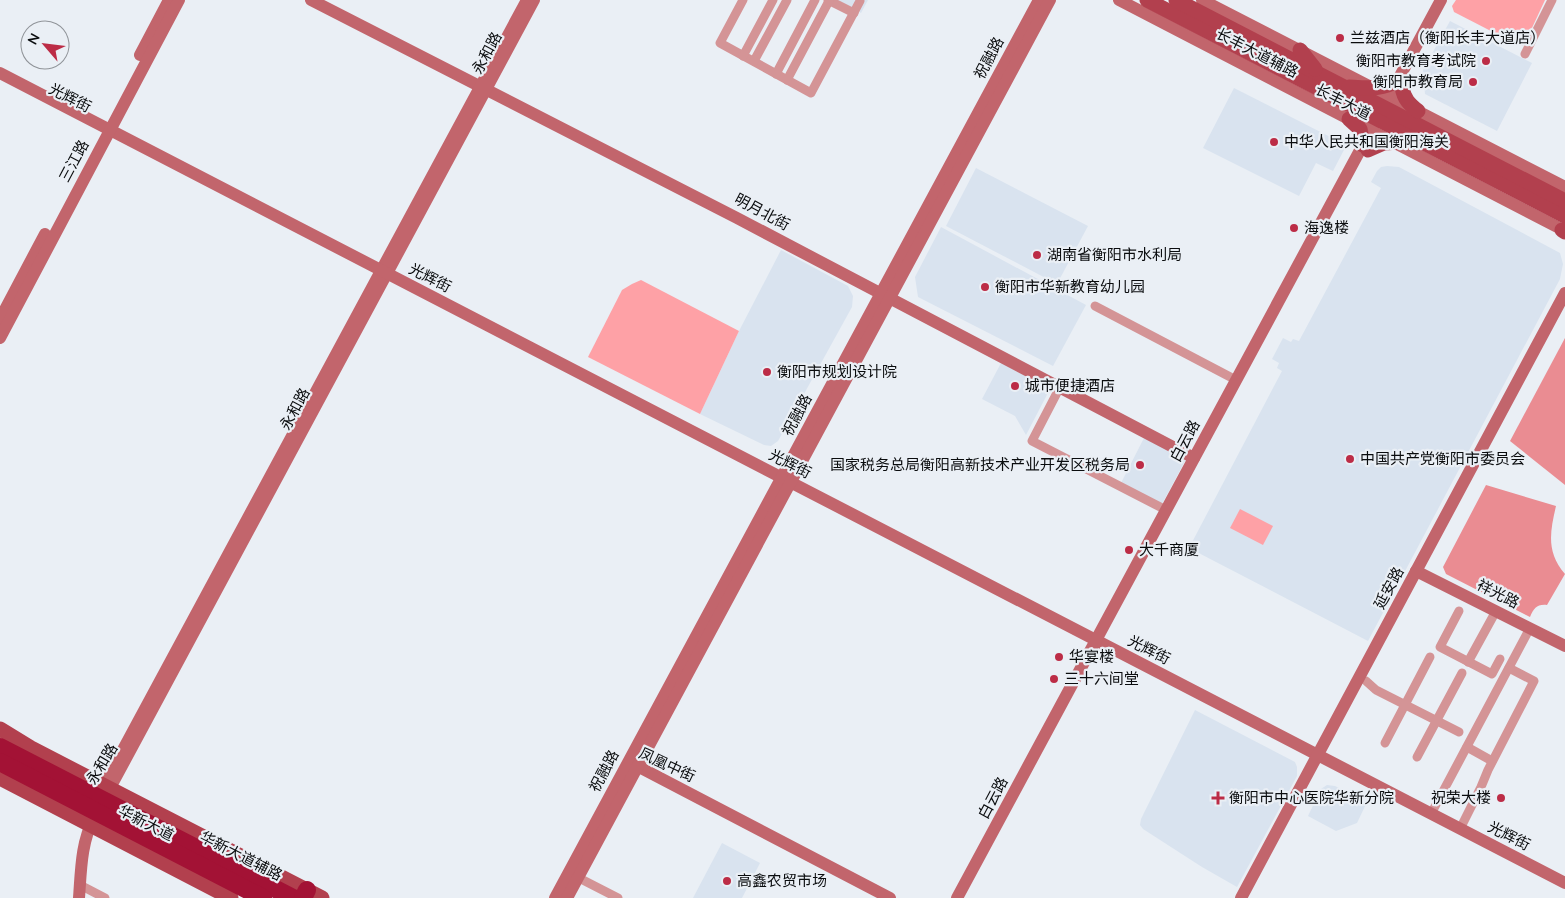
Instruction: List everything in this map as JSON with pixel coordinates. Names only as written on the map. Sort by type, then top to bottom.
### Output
[{"type":"highway","name":"华新大道","points":[[0,747],[100,802],[263,898]]},
{"type":"highway","name":"华新大道","points":[[0,762],[100,802],[306,896]]},
{"type":"main road","name":"三江路","points":[[0,338],[169,0]]},
{"type":"main road","name":"三江路","points":[[0,319],[179,0]]},
{"type":"main road","name":"明月北街","points":[[312,0],[484,85]]},
{"type":"main road","name":"明月北街","points":[[324,0],[484,85],[1196,454]]},
{"type":"main road","name":"永和路","points":[[79,898],[82,855],[100,802],[383,275],[527,0]]},
{"type":"main road","name":"永和路","points":[[484,85],[534,0]]},
{"type":"main road","name":"祝融路","points":[[567,898],[579,878],[634,767],[886,294],[1039,0]]},
{"type":"main road","name":"祝融路","points":[[886,294],[1050,0]]},
{"type":"main road","name":"长丰大道辅路","points":[[1119,0],[1349,119],[1387,109],[1393,142],[1565,212]]},
{"type":"main road","name":"长丰大道","points":[[1147,0],[1387,109],[1420,141],[1565,212]]},
{"type":"main road","name":"长丰大道","points":[[1176,0],[1387,109],[1565,212]]},
{"type":"main road","name":"长丰大道辅路","points":[[1202,0],[1374,88]]},
{"type":"main road","name":"白云路","points":[[1387,109],[1441,0]]},
{"type":"main road","name":"白云路","points":[[966,898],[1098,645],[1387,109],[1449,0]]},
{"type":"main road","points":[[1300,50],[1320,74]]},
{"type":"main road","name":"光辉街","points":[[0,73],[104,131]]},
{"type":"main road","name":"光辉街","points":[[0,80],[104,131],[1320,759],[1565,889]]},
{"type":"main road","points":[[1343,87],[1374,88],[1389,86],[1387,109]]},
{"type":"main road","points":[[1387,109],[1404,97],[1409,105],[1565,212]]},
{"type":"main road","points":[[1349,119],[1360,129],[1366,148],[1384,143],[1420,141]]},
{"type":"main road","name":"白云路","points":[[957,898],[1098,645],[1166,510],[1236,380],[1366,148]]},
{"type":"main road","name":"延安路","points":[[1241,898],[1366,681],[1565,293]]},
{"type":"main road","name":"明月北街","points":[[886,294],[1060,387],[1196,454]]},
{"type":"main road","name":"延安路","points":[[1250,898],[1320,759],[1565,310]]},
{"type":"main road","name":"祥光路","points":[[1420,573],[1565,646]]},
{"type":"main road","points":[[0,729],[31,748],[100,802],[231,898]]},
{"type":"main road","name":"光辉街","points":[[1320,759],[1565,883]]},
{"type":"main road","name":"祝融路","points":[[555,898],[634,767]]},
{"type":"main road","name":"凤凰中街","points":[[634,767],[878,898]]},
{"type":"main road","name":"凤凰中街","points":[[634,767],[890,898]]},
{"type":"main road","points":[[0,778],[100,802]]},
{"type":"street","points":[[743,0],[720,43],[811,93],[860,1]]},
{"type":"street","points":[[743,56],[773,0]]},
{"type":"street","points":[[754,61],[787,0]]},
{"type":"street","points":[[776,74],[815,0]]},
{"type":"street","points":[[787,80],[829,0],[854,13]]},
{"type":"street","points":[[1525,54],[1552,0]]},
{"type":"street","points":[[1095,306],[1236,380]]},
{"type":"street","points":[[1060,387],[1032,441],[1166,510]]},
{"type":"street","points":[[1459,611],[1440,647],[1492,674],[1500,659]]},
{"type":"street","points":[[1468,662],[1496,611]]},
{"type":"street","points":[[1431,814],[1530,628]]},
{"type":"street","points":[[1385,742],[1430,657]]},
{"type":"street","points":[[1460,829],[1492,761],[1534,681],[1509,668]]},
{"type":"street","points":[[1417,757],[1462,673]]},
{"type":"street","points":[[1366,681],[1376,690],[1459,732]]},
{"type":"street","points":[[1467,747],[1492,761]]},
{"type":"street","points":[[579,878],[618,898]]},
{"type":"street","points":[[80,885],[105,898]]},
{"type":"shaded area","points":[[836,0],[868,0],[861,13]]},
{"type":"shaded area","points":[[1456,0],[1545,0],[1524,45],[1520,46],[1454,12],[1452,6]]},
{"type":"shaded area","name":"衡阳市教育局","points":[[1450,21],[1532,63],[1497,131],[1425,94],[1423,70]]},
{"type":"shaded area","name":"中华人民共和国衡阳海关","points":[[1234,88],[1344,144],[1345,148],[1333,171],[1316,163],[1299,196],[1203,148]]},
{"type":"shaded area","name":"中国共产党衡阳市委员会","points":[[1381,167],[1399,167],[1560,253],[1563,264],[1560,279],[1368,641],[1189,548],[1282,371],[1277,368],[1279,363],[1272,359],[1283,338],[1291,342],[1293,339],[1299,341],[1381,188],[1371,182]]},
{"type":"shaded area","name":"湖南省衡阳市水利局","points":[[976,168],[1088,226],[1057,284],[946,226]]},
{"type":"shaded area","name":"衡阳市华新教育幼儿园","points":[[941,227],[1086,305],[1053,366],[918,297],[915,277]]},
{"type":"shaded area","name":"衡阳市规划设计院","points":[[781,250],[848,286],[853,296],[852,307],[778,441],[771,446],[764,445],[700,414],[739,331]]},
{"type":"shaded area","points":[[641,280],[739,331],[700,414],[588,357],[622,290]]},
{"type":"shaded area","points":[[1565,338],[1565,485],[1510,441]]},
{"type":"shaded area","points":[[1001,363],[1050,389],[1026,435],[1015,416],[982,399]]},
{"type":"shaded area","points":[[1144,438],[1182,457],[1185,461],[1162,504],[1121,483]]},
{"type":"shaded area","points":[[1486,485],[1556,506],[1551,533],[1552,550],[1565,574],[1547,605],[1536,607],[1530,617],[1446,574],[1443,567]]},
{"type":"shaded area","points":[[1240,509],[1273,526],[1263,545],[1230,528]]},
{"type":"shaded area","name":"衡阳市中心医院华新分院","points":[[1195,710],[1295,762],[1297,767],[1297,776],[1237,887],[1202,867],[1143,829],[1140,825],[1141,819]]},
{"type":"shaded area","points":[[1327,785],[1335,786],[1367,802],[1357,823],[1336,831],[1308,816],[1321,789]]},
{"type":"shaded area","name":"高鑫农贸市场","points":[[722,843],[760,863],[742,898],[693,898]]},
{"type":"place","name":"兰兹酒店（衡阳长丰大道店）","points":[[1340,38]]},
{"type":"place","name":"衡阳市教育考试院","points":[[1486,61]]},
{"type":"place","name":"衡阳市教育局","points":[[1473,82]]},
{"type":"place","name":"中华人民共和国衡阳海关","points":[[1274,142]]},
{"type":"place","name":"海逸楼","points":[[1294,228]]},
{"type":"place","name":"湖南省衡阳市水利局","points":[[1037,255]]},
{"type":"place","name":"衡阳市华新教育幼儿园","points":[[985,287]]},
{"type":"place","name":"衡阳市规划设计院","points":[[767,372]]},
{"type":"place","name":"城市便捷酒店","points":[[1015,386]]},
{"type":"place","name":"中国共产党衡阳市委员会","points":[[1350,459]]},
{"type":"place","name":"国家税务总局衡阳高新技术产业开发区税务局","points":[[1140,465]]},
{"type":"place","name":"大千商厦","points":[[1129,550]]},
{"type":"place","name":"华宴楼","points":[[1059,657]]},
{"type":"place","name":"三十六间堂","points":[[1054,679]]},
{"type":"place","name":"衡阳市中心医院华新分院","points":[[1218,798]]},
{"type":"place","name":"祝荣大楼","points":[[1501,798]]},
{"type":"place","name":"高鑫农贸市场","points":[[727,881]]}]
